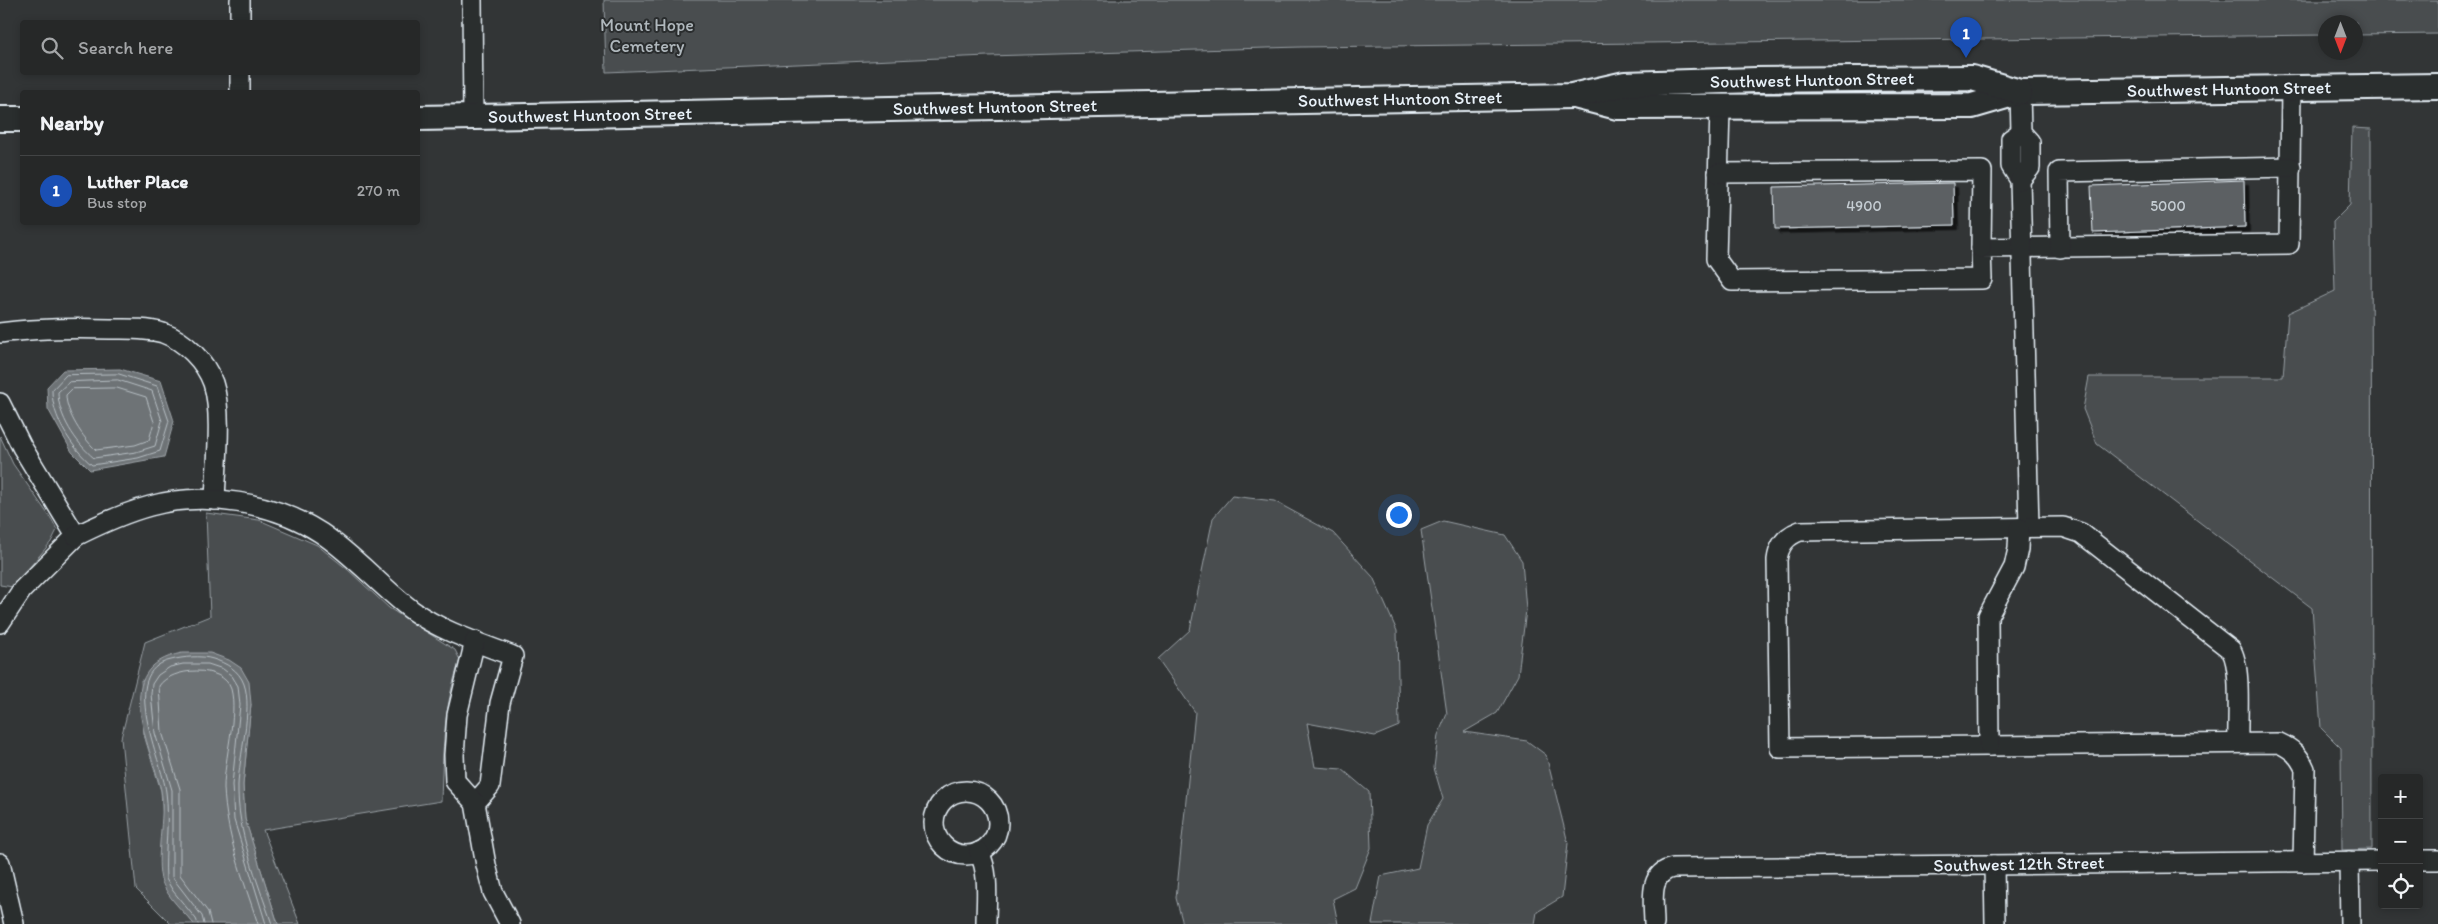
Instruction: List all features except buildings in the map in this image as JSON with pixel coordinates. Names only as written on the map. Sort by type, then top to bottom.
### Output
[{"type":"main road","name":"Southwest Huntoon Street","points":[[420,118],[1572,96],[1624,84],[1756,80],[1972,78],[2020,92]]},
{"type":"main road","name":"Southwest Huntoon Street","points":[[1572,96],[1617,107],[1972,106],[2020,92],[2438,86]]},
{"type":"main road","points":[[0,119],[20,120]]},
{"type":"street","points":[[240,0],[240,20]]},
{"type":"street","points":[[472,0],[473,117]]},
{"type":"street","points":[[240,75],[240,90]]},
{"type":"street","points":[[1981,248],[2290,244],[2291,88]]},
{"type":"street","points":[[1989,746],[1988,616],[2014,567],[2024,527],[2020,180],[2011,166],[2011,139],[2021,132],[2020,92]]},
{"type":"street","points":[[1718,173],[1982,171],[1982,278],[1732,282],[1716,259],[1718,173],[1720,108]]},
{"type":"street","points":[[2060,248],[2059,172],[2291,167]]},
{"type":"street","points":[[0,333],[49,328],[140,330],[163,334],[193,353],[205,366],[217,400],[215,500]]},
{"type":"street","points":[[0,403],[22,447],[76,536]]},
{"type":"street","points":[[0,623],[22,590],[76,536],[116,517],[151,505],[186,500],[215,500],[250,505],[303,523],[321,533],[413,610],[441,628],[513,656],[500,703],[490,786],[474,803]]},
{"type":"street","points":[[2238,743],[2237,670],[2235,657],[2231,650],[2081,533],[2063,527],[1800,531],[1790,535],[1783,541],[1778,554],[1780,748],[2279,743],[2292,749],[2301,760],[2305,769],[2303,862]]},
{"type":"street","points":[[475,641],[457,715],[454,755],[455,781],[474,803],[491,883],[510,924]]},
{"type":"street","points":[[979,852],[984,861],[987,885],[986,924]]},
{"type":"street","points":[[2423,860],[2438,860]]},
{"type":"street","points":[[2349,861],[2350,924]]},
{"type":"street","name":"Southwest 12th Street","points":[[1654,924],[1654,885],[1662,871],[1673,868],[2378,861]]},
{"type":"street","points":[[0,863],[14,924]]},
{"type":"street","points":[[1994,865],[1995,924]]},
{"type":"green space","name":"Mount Hope Cemetery","points":[[604,0],[2438,0],[2438,34],[2363,35],[2363,15],[2318,15],[2318,35],[1301,47],[988,56],[606,72]]},
{"type":"green space","points":[[2352,128],[2371,129],[2372,849],[2342,850],[2341,748],[2321,728],[2312,608],[2097,444],[2083,409],[2089,377],[2283,377],[2288,313],[2335,291],[2333,222],[2350,205]]},
{"type":"green space","points":[[0,436],[13,464],[57,530],[51,542],[13,587],[0,585]]},
{"type":"green space","points":[[1232,496],[1274,501],[1333,533],[1373,577],[1397,631],[1399,726],[1375,736],[1307,723],[1315,767],[1342,769],[1369,792],[1371,848],[1355,888],[1333,899],[1338,924],[1183,924],[1176,898],[1195,712],[1158,659],[1190,630],[1213,518]]},
{"type":"green space","points":[[206,513],[259,520],[317,545],[347,569],[389,608],[455,650],[460,660],[447,712],[443,746],[441,801],[263,830],[300,924],[278,924],[245,819],[243,785],[251,704],[141,680],[144,735],[161,791],[168,893],[194,924],[171,924],[136,889],[121,738],[145,642],[210,616]]},
{"type":"green space","points":[[1443,521],[1505,535],[1522,561],[1526,610],[1518,675],[1497,713],[1464,732],[1527,741],[1546,755],[1568,843],[1562,897],[1537,912],[1535,924],[1372,924],[1381,876],[1418,868],[1427,825],[1443,799],[1434,768],[1438,735],[1447,714],[1421,530]]},
{"type":"water","points":[[120,369],[161,381],[174,421],[164,457],[90,470],[72,452],[48,409],[47,387],[63,370]]},
{"type":"water","points":[[182,653],[210,653],[229,660],[241,668],[249,682],[251,704],[243,785],[245,819],[278,924],[194,924],[172,899],[162,882],[159,862],[162,812],[161,790],[144,730],[140,709],[140,690],[146,674],[160,661]]},
{"type":"place","name":"Luther Place","points":[[1966,58]]}]
